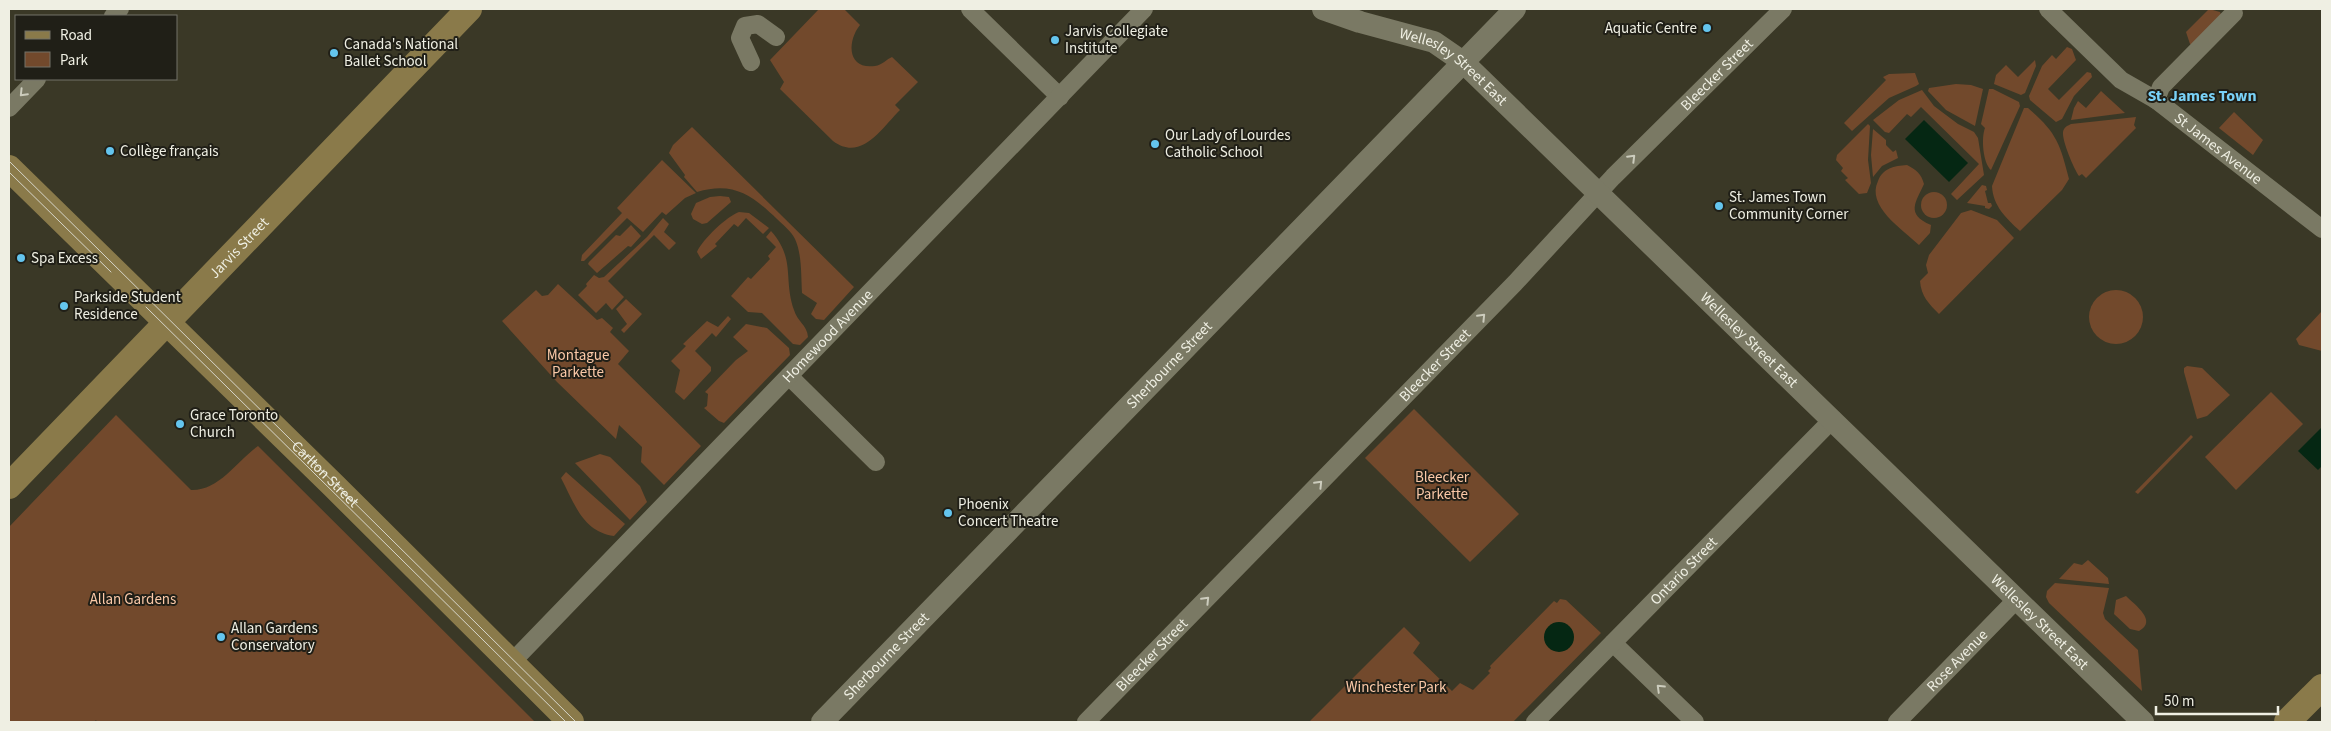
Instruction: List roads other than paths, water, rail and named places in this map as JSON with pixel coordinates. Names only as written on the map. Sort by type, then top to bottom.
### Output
[{"type":"main road","name":"Jarvis Street","points":[[9,486],[469,9]]},
{"type":"main road","name":"Carlton Street","points":[[9,168],[571,722]]},
{"type":"main road","points":[[2287,722],[2322,687]]},
{"type":"street","points":[[970,9],[1060,97]]},
{"type":"street","name":"Homewood Avenue","points":[[511,663],[1144,9]]},
{"type":"street","name":"Wellesley Street East","points":[[1323,9],[1360,22],[1434,42],[1464,62],[2143,722]]},
{"type":"street","name":"Sherbourne Street","points":[[822,722],[1515,9]]},
{"type":"street","name":"Bleecker Street","points":[[1086,722],[1508,290],[1598,193],[1783,9]]},
{"type":"street","name":"St James Avenue","points":[[2048,9],[2121,80],[2156,100],[2322,229]]},
{"type":"street","points":[[2156,100],[2161,88],[2234,13]]},
{"type":"street","points":[[751,62],[740,38],[745,26],[758,24],[776,38]]},
{"type":"street","points":[[9,108],[36,80]]},
{"type":"street","points":[[790,376],[876,462]]},
{"type":"street","name":"Ontario Street","points":[[1535,722],[1832,419]]},
{"type":"street","name":"Rose Avenue","points":[[1897,722],[2018,599]]},
{"type":"street","points":[[1613,643],[1695,722]]},
{"type":"tram line","points":[[9,161],[576,722]]},
{"type":"tram line","points":[[9,172],[111,272]]},
{"type":"tram line","points":[[146,307],[566,722]]},
{"type":"place","name":"Aquatic Centre","points":[[1707,28]]},
{"type":"place","name":"Jarvis Collegiate Institute","points":[[1055,40]]},
{"type":"place","name":"Canada's National Ballet School","points":[[334,53]]},
{"type":"place","name":"Our Lady of Lourdes Catholic School","points":[[1155,144]]},
{"type":"place","name":"Collège français","points":[[110,151]]},
{"type":"place","name":"St. James Town Community Corner","points":[[1719,206]]},
{"type":"place","name":"Spa Excess","points":[[21,258]]},
{"type":"place","name":"Parkside Student Residence","points":[[64,306]]},
{"type":"place","name":"Grace Toronto Church","points":[[180,424]]},
{"type":"place","name":"Phoenix Concert Theatre","points":[[948,513]]},
{"type":"place","name":"Allan Gardens Conservatory","points":[[221,637]]},
{"type":"district","name":"St. James Town","points":[[2202,95]]},
{"type":"park label","name":"Montague Parkette","points":[[578,364]]},
{"type":"park label","name":"Bleecker Parkette","points":[[1442,486]]},
{"type":"park label","name":"Allan Gardens","points":[[133,599]]},
{"type":"park label","name":"Winchester Park","points":[[1396,687]]}]
